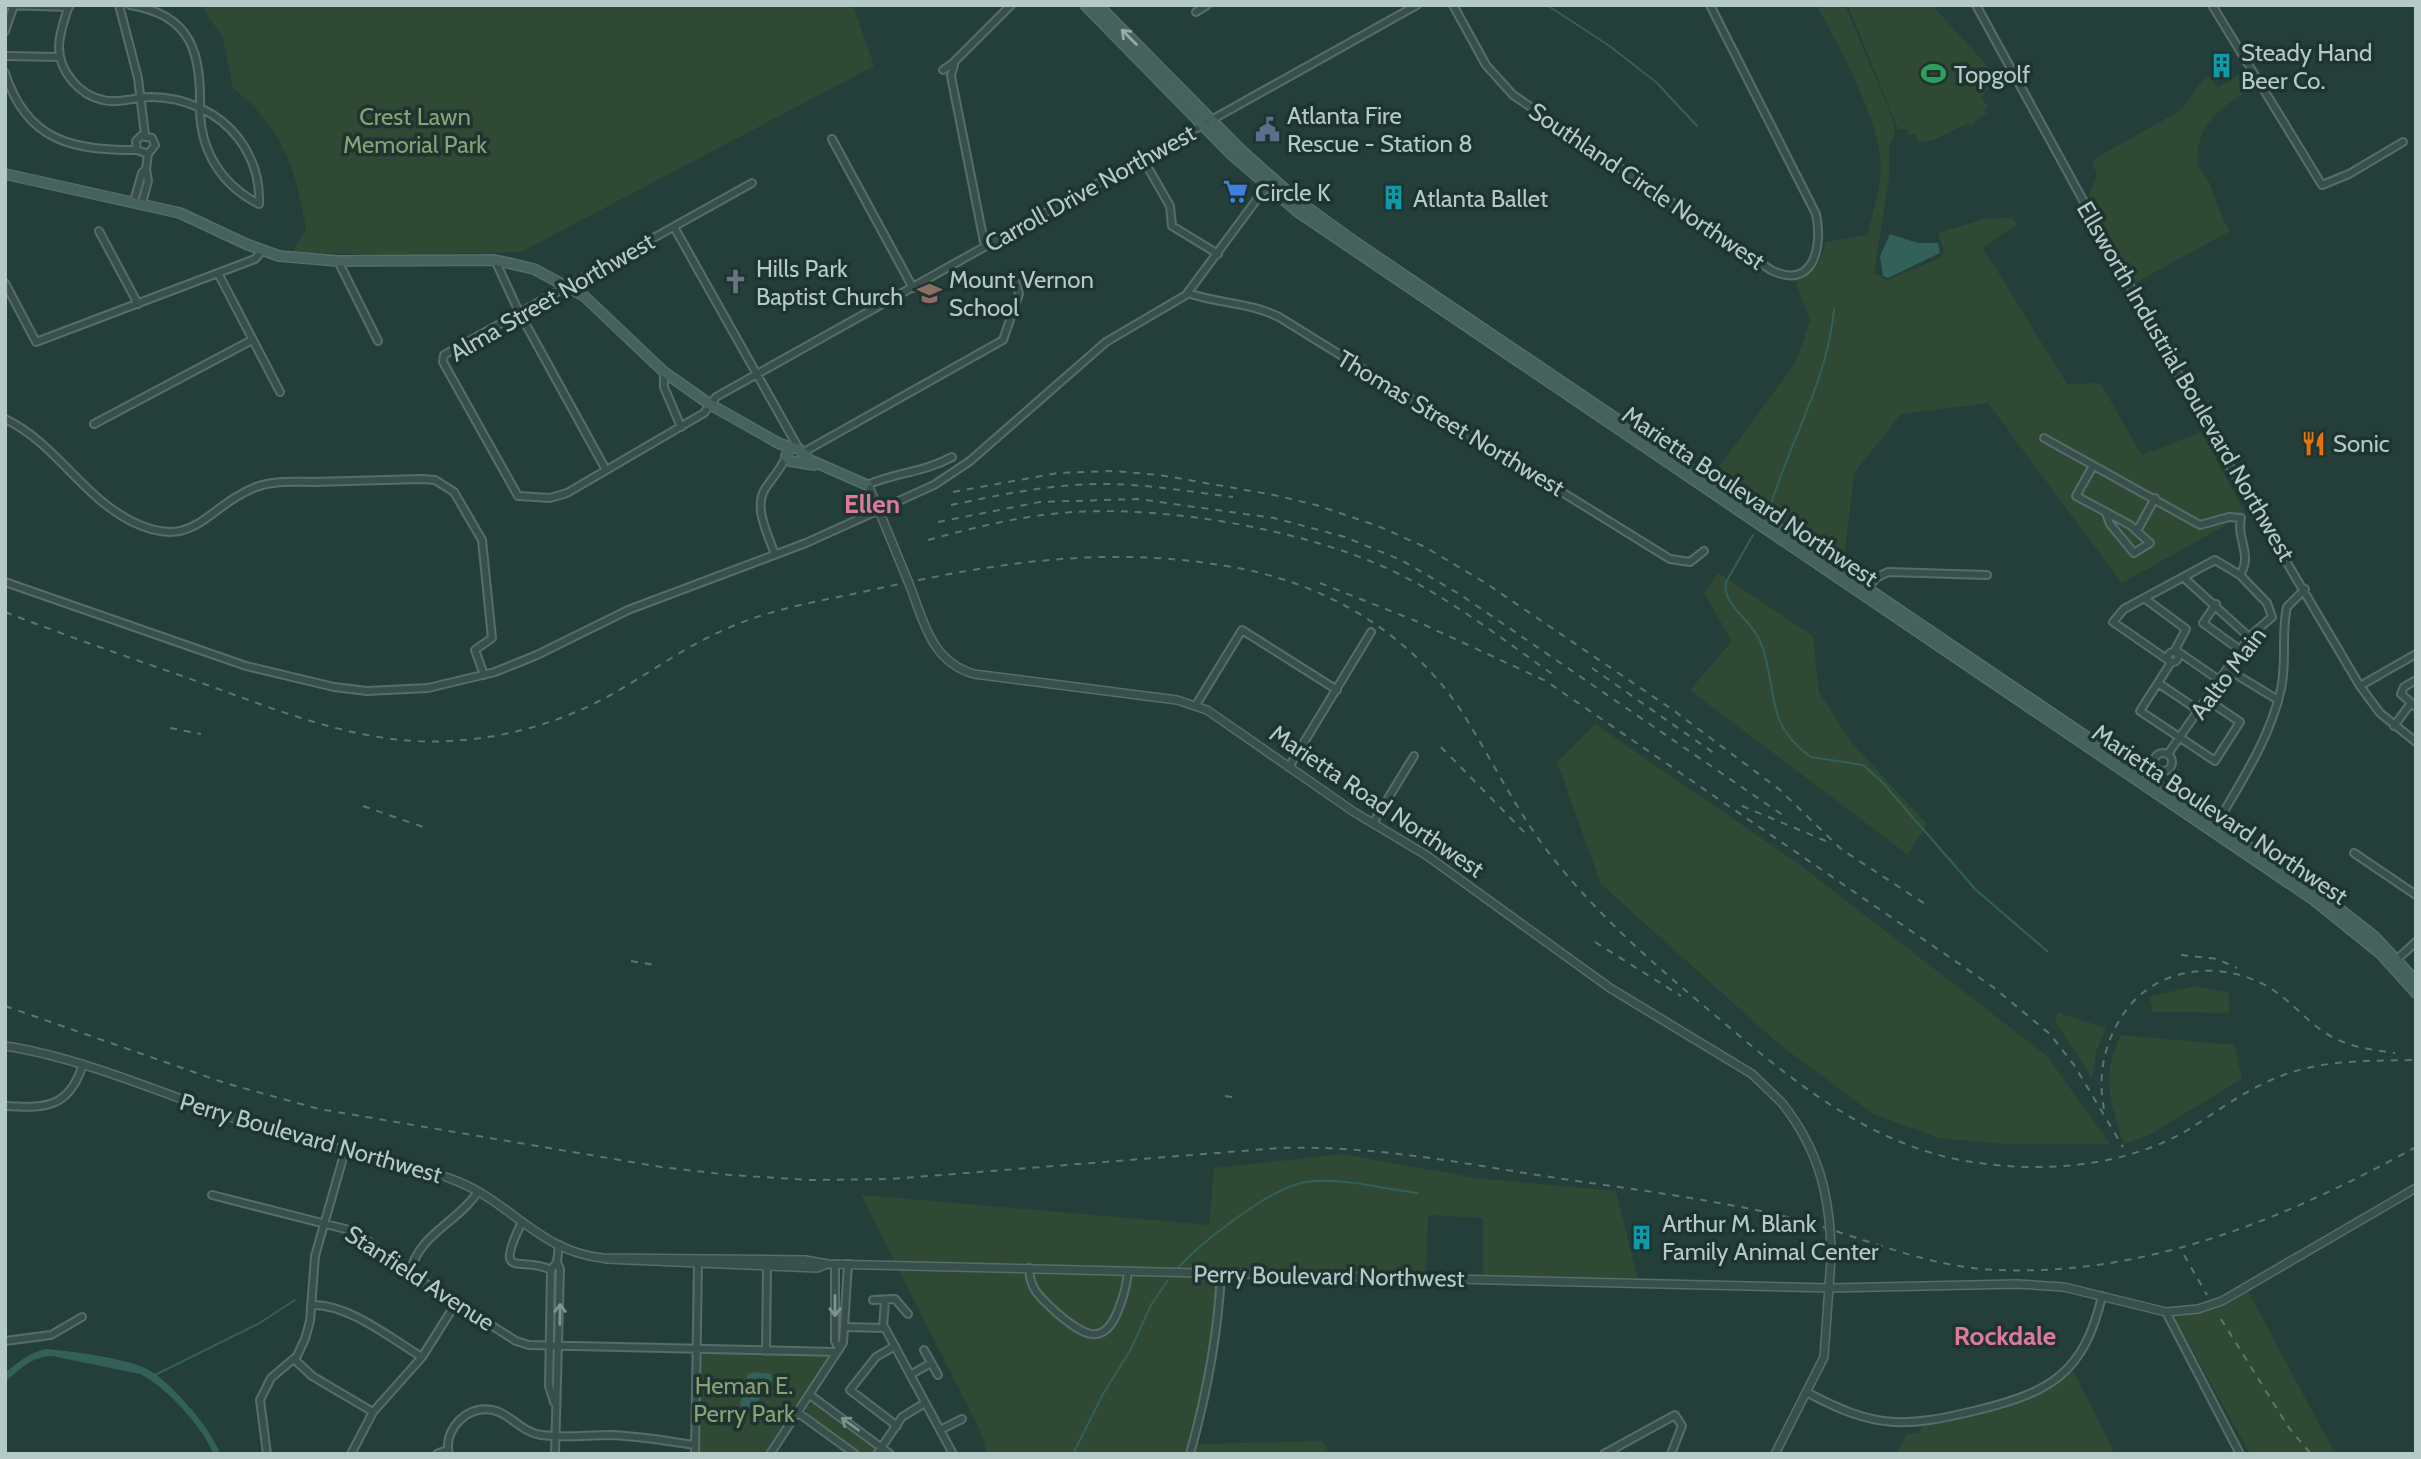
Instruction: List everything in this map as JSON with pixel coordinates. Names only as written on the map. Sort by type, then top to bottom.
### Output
[{"type":"main road","points":[[1085,5],[1269,182],[1865,592],[2151,781],[2214,828],[2328,900],[2375,937],[2416,993]]},
{"type":"main road","points":[[1098,5],[1207,123]]},
{"type":"main road","points":[[5,174],[180,213],[262,251],[296,259],[495,260],[534,269],[569,286],[597,306],[664,372],[711,405],[794,452],[868,487]]},
{"type":"main road","name":"Marietta Boulevard Northwest","points":[[1865,592],[2214,828]]},
{"type":"main road","points":[[2394,962],[2416,981]]},
{"type":"street","points":[[5,5],[69,6],[60,37],[60,57],[72,81],[93,97],[115,101],[142,98],[175,100],[200,108],[233,130],[244,146],[257,178],[259,204],[238,194],[207,151],[200,108],[201,74],[191,42],[181,28],[157,9],[131,5]]},
{"type":"street","points":[[119,5],[142,98],[145,135]]},
{"type":"street","points":[[943,71],[1011,5]]},
{"type":"street","points":[[1196,12],[1207,5]]},
{"type":"street","name":"Carroll Drive Northwest","points":[[550,498],[567,493],[681,427],[704,413],[716,397],[1417,5]]},
{"type":"street","name":"Southland Circle Northwest","points":[[1453,5],[1486,65],[1513,96],[1771,270],[1786,274],[1800,272],[1813,262],[1819,248],[1816,214],[1710,5]]},
{"type":"street","name":"Ellsworth Industrial Boulevard Northwest","points":[[1976,5],[2219,448],[2305,589],[2360,686],[2393,726],[2416,741]]},
{"type":"street","points":[[2212,5],[2322,185],[2349,174],[2403,142]]},
{"type":"street","points":[[5,31],[14,6]]},
{"type":"street","points":[[5,56],[60,57]]},
{"type":"street","points":[[960,57],[952,69],[951,83],[985,247]]},
{"type":"street","points":[[5,74],[26,113],[56,139],[101,151],[137,150],[148,155]]},
{"type":"street","points":[[137,150],[136,141],[145,135]]},
{"type":"street","points":[[138,202],[148,181],[148,155],[155,145],[152,138],[145,135]]},
{"type":"street","points":[[832,139],[913,288]]},
{"type":"street","points":[[1143,159],[1170,206],[1172,226],[1218,254]]},
{"type":"street","points":[[5,582],[98,617],[294,680],[367,691],[400,691],[440,686],[484,675],[537,655],[661,596],[775,555],[934,485],[970,461],[1106,342],[1179,301],[1188,293],[1269,182]]},
{"type":"street","name":"Alma Street Northwest","points":[[550,498],[522,498],[515,492],[443,359],[446,352],[752,183]]},
{"type":"street","points":[[676,226],[757,374],[794,452]]},
{"type":"street","points":[[99,231],[138,304]]},
{"type":"street","points":[[5,283],[36,342],[256,259],[262,251]]},
{"type":"street","points":[[495,260],[519,312],[606,470]]},
{"type":"street","points":[[338,261],[378,341]]},
{"type":"street","points":[[218,273],[280,392]]},
{"type":"street","points":[[775,555],[762,515],[761,501],[772,480],[794,452],[1003,340],[1019,294],[1016,283]]},
{"type":"street","name":"Thomas Street Northwest","points":[[1188,293],[1206,299],[1234,301],[1279,317],[1670,559],[1690,562],[1704,551]]},
{"type":"street","points":[[94,424],[252,340]]},
{"type":"street","points":[[664,372],[664,387],[681,427]]},
{"type":"street","points":[[5,419],[35,435],[104,504],[134,522],[165,534],[194,528],[247,491],[272,483],[421,479],[435,480],[447,485],[462,503],[484,547],[488,617],[492,638],[475,650],[484,675]]},
{"type":"street","points":[[2044,438],[2200,525],[2229,517],[2241,518]]},
{"type":"street","points":[[868,487],[893,475],[928,470],[951,457]]},
{"type":"street","points":[[2093,466],[2076,496],[2106,513],[2137,531],[2150,543],[2134,553],[2110,524],[2106,513]]},
{"type":"street","name":"Marietta Road Northwest","points":[[868,487],[935,649],[950,664],[965,672],[1177,700],[1196,705],[1457,876],[1610,988],[1734,1063],[1782,1103],[1801,1129],[1818,1163],[1831,1218],[1831,1259],[1824,1357],[1775,1454]]},
{"type":"street","points":[[2137,531],[2155,498]]},
{"type":"street","points":[[2169,662],[2113,622],[2123,609],[2215,560],[2240,575],[2247,558],[2239,529],[2241,518],[2255,506]]},
{"type":"street","points":[[1865,592],[1876,578],[1888,572],[1987,575]]},
{"type":"street","name":"Aalto Main","points":[[2151,781],[2160,770],[2171,765],[2168,754],[2249,637],[2272,617],[2272,611],[2240,575]]},
{"type":"street","points":[[2183,577],[2216,604],[2249,637]]},
{"type":"street","points":[[2214,828],[2266,735],[2278,700],[2285,663],[2286,612],[2294,596],[2305,589]]},
{"type":"street","points":[[2144,598],[2186,629],[2158,683],[2140,710],[2215,761],[2240,722],[2206,699]]},
{"type":"street","points":[[2216,604],[2203,623],[2240,650]]},
{"type":"street","points":[[1196,705],[1242,630],[1337,690]]},
{"type":"street","points":[[1289,767],[1371,632]]},
{"type":"street","points":[[2176,651],[2219,680]]},
{"type":"street","points":[[2360,686],[2416,654]]},
{"type":"street","points":[[2227,669],[2278,700]]},
{"type":"street","points":[[2393,726],[2413,705],[2400,694],[2403,687],[2416,680]]},
{"type":"street","points":[[2158,683],[2198,710]]},
{"type":"street","name":"Aalto Main","points":[[2160,770],[2154,763],[2155,758],[2158,754],[2168,754]]},
{"type":"street","points":[[1373,823],[1414,756]]},
{"type":"street","points":[[2354,853],[2416,895]]},
{"type":"street","points":[[2394,962],[2416,942]]},
{"type":"street","name":"Perry Boulevard Northwest","points":[[5,1046],[52,1055],[243,1122],[345,1151],[404,1163],[461,1183],[521,1224],[574,1252],[603,1258],[817,1268],[832,1264]]},
{"type":"street","points":[[5,1106],[51,1105],[71,1091],[82,1067]]},
{"type":"street","points":[[267,1454],[259,1408],[262,1392],[271,1378],[294,1359],[305,1339],[315,1256],[345,1151]]},
{"type":"street","name":"Perry Boulevard Northwest","points":[[698,1261],[805,1260],[832,1264],[1830,1288],[2017,1284],[2064,1287],[2166,1312],[2199,1309],[2222,1301],[2416,1188]]},
{"type":"street","points":[[410,1274],[415,1256],[425,1243],[459,1216],[478,1193]]},
{"type":"street","name":"Stanfield Avenue","points":[[212,1195],[357,1232],[410,1274],[516,1341],[549,1347],[838,1350]]},
{"type":"street","points":[[521,1224],[509,1256],[519,1266],[551,1270]]},
{"type":"street","points":[[555,1454],[559,1245]]},
{"type":"street","points":[[695,1454],[698,1261]]},
{"type":"street","points":[[555,1406],[549,1386],[549,1347],[551,1270],[557,1262]]},
{"type":"street","points":[[832,1264],[835,1340],[838,1350]]},
{"type":"street","points":[[770,1454],[843,1343],[848,1264]]},
{"type":"street","points":[[766,1351],[767,1265]]},
{"type":"street","points":[[1029,1268],[1034,1293],[1074,1327],[1093,1334],[1105,1333],[1112,1326],[1127,1286],[1128,1271]]},
{"type":"street","points":[[1190,1454],[1211,1373],[1219,1322],[1221,1273]]},
{"type":"street","points":[[1808,1393],[1857,1416],[1900,1424],[1934,1421],[2021,1399],[2051,1384],[2076,1362],[2092,1332],[2102,1296]]},
{"type":"street","points":[[873,1300],[901,1302],[908,1314]]},
{"type":"street","points":[[886,1300],[883,1328],[953,1454]]},
{"type":"street","points":[[351,1454],[373,1412],[422,1357],[456,1303]]},
{"type":"street","points":[[311,1305],[328,1304],[346,1311],[422,1357]]},
{"type":"street","points":[[2166,1312],[2240,1454]]},
{"type":"street","points":[[5,1341],[51,1335],[82,1317]]},
{"type":"street","points":[[846,1327],[883,1328]]},
{"type":"street","points":[[895,1346],[876,1357],[850,1390],[897,1426]]},
{"type":"street","points":[[924,1350],[938,1375]]},
{"type":"street","points":[[294,1359],[312,1376],[373,1412]]},
{"type":"street","points":[[910,1375],[931,1363]]},
{"type":"street","points":[[810,1395],[879,1451],[890,1454]]},
{"type":"street","points":[[879,1451],[902,1418],[925,1403]]},
{"type":"street","points":[[438,1454],[448,1452],[448,1439],[457,1423],[476,1410],[494,1410],[532,1432],[643,1437],[695,1445]]},
{"type":"street","points":[[797,1412],[855,1454]]},
{"type":"street","points":[[1604,1454],[1613,1452],[1675,1415],[1682,1426],[1671,1454]]},
{"type":"street","points":[[940,1430],[962,1419]]},
{"type":"green space","name":"Crest Lawn Memorial Park","points":[[201,5],[853,5],[874,66],[521,252],[379,255],[292,252],[306,229],[291,168],[284,150],[264,118],[233,88],[223,38]]},
{"type":"green space","points":[[1817,5],[1845,5],[1892,117],[1895,135],[1889,145],[1889,177],[1874,273],[1887,280],[1940,258],[1944,251],[1938,233],[1985,219],[2012,217],[2017,224],[1983,248],[2067,384],[2100,383],[2142,455],[2201,432],[2246,514],[2122,583],[1988,403],[1901,414],[1854,473],[1843,568],[1707,483],[1796,362],[1810,321],[1795,279],[1819,262],[1826,242],[1867,235],[1875,203],[1881,170],[1874,130],[1853,75]]},
{"type":"green space","name":"Topgolf","points":[[1848,5],[1932,5],[1993,72],[1988,78],[1994,82],[1981,98],[1988,106],[1984,109],[1987,113],[1971,125],[1968,123],[1936,139],[1918,143],[1916,134],[1909,135],[1908,129],[1898,129]]},
{"type":"green space","points":[[2245,71],[2255,86],[2233,100],[2214,117],[2206,126],[2198,150],[2198,164],[2208,180],[2230,231],[2135,283],[2089,197],[2097,173],[2092,165],[2094,159],[2178,112],[2209,76],[2218,88]]},
{"type":"green space","points":[[1718,573],[1813,636],[1819,692],[1851,742],[1927,824],[1908,855],[1690,690],[1732,641],[1704,593]]},
{"type":"green space","points":[[1595,724],[1796,862],[2047,1056],[2110,1144],[2003,1144],[1939,1138],[1873,1114],[1780,1045],[1601,884],[1557,762]]},
{"type":"green space","points":[[2195,986],[2229,993],[2229,1013],[2153,1012],[2149,997]]},
{"type":"green space","points":[[2059,1013],[2106,1028],[2096,1052],[2092,1078],[2055,1021]]},
{"type":"green space","points":[[2121,1035],[2234,1045],[2242,1079],[2151,1134],[2124,1144],[2112,1102],[2109,1077]]},
{"type":"green space","points":[[1342,1154],[1475,1178],[1616,1191],[1639,1284],[1483,1279],[1483,1218],[1428,1215],[1426,1277],[1218,1276],[1217,1335],[1196,1444],[1323,1441],[1329,1454],[987,1454],[981,1432],[861,1195],[1209,1225],[1214,1168]]},
{"type":"green space","points":[[2248,1291],[2335,1454],[2250,1454],[2172,1313],[2193,1314],[2212,1310],[2230,1303]]},
{"type":"green space","name":"Heman E. Perry Park","points":[[700,1353],[832,1354],[763,1454],[698,1454]]},
{"type":"green space","points":[[2072,1369],[2115,1454],[1897,1454],[1907,1434],[1920,1432],[1922,1421],[2010,1406]]},
{"type":"green space","points":[[815,1402],[875,1447],[872,1454],[860,1454],[809,1418],[806,1408]]},
{"type":"shaded area","points":[[1890,234],[1918,243],[1938,243],[1940,253],[1888,278],[1883,276],[1880,256]]},
{"type":"shaded area","points":[[46,1349],[112,1358],[147,1369],[167,1384],[189,1407],[209,1432],[220,1454],[213,1454],[202,1433],[172,1398],[140,1374],[52,1356],[32,1361],[5,1382],[5,1373],[14,1365],[29,1355]]},
{"type":"shaded area","points":[[748,1374],[771,1374],[772,1380],[754,1407],[742,1408],[740,1404]]},
{"type":"waterway","points":[[1547,5],[1611,47],[1657,83],[1697,126]]},
{"type":"waterway","points":[[1769,510],[1816,386],[1834,309]]},
{"type":"waterway","points":[[1753,535],[1726,582],[1726,591],[1733,606],[1760,641],[1766,658],[1774,703],[1785,731],[1811,757],[1863,765],[1882,782],[1976,890],[2047,951]]},
{"type":"waterway","points":[[1178,1268],[1238,1217],[1292,1186],[1306,1182],[1334,1181],[1418,1193]]},
{"type":"waterway","points":[[1073,1454],[1103,1394],[1130,1351],[1151,1305],[1168,1280]]},
{"type":"waterway","points":[[155,1375],[258,1324],[295,1300]]},
{"type":"railway","points":[[953,492],[1058,473],[1114,471],[1160,475],[1274,495],[1316,505],[1378,526],[1425,547],[1484,582],[1673,710],[1780,790],[1841,849],[1925,904]]},
{"type":"railway","points":[[951,505],[1030,490],[1091,484],[1141,486],[1233,497]]},
{"type":"railway","points":[[938,522],[1040,502],[1138,499],[1274,518],[1345,537],[1401,560],[1461,595],[1787,818]]},
{"type":"railway","points":[[928,540],[1037,516],[1112,511],[1197,518],[1284,534],[1364,559],[1420,585],[1460,609],[1555,676]]},
{"type":"railway","points":[[5,612],[322,724],[385,738],[450,741],[491,737],[551,722],[607,697],[710,636],[742,622],[808,603],[954,573],[1046,560],[1140,557],[1238,568],[1271,576],[1335,600],[1365,617],[1418,659],[1462,712],[1540,841],[1596,908],[1682,987],[1796,1081],[1861,1123],[1897,1140],[1933,1153],[1999,1165],[2054,1167],[2109,1160],[2162,1143],[2256,1087],[2298,1070],[2348,1062],[2416,1060]]},
{"type":"railway","points":[[1320,583],[1416,621],[1546,681],[1993,987],[2050,1034],[2074,1065],[2123,1147]]},
{"type":"railway","points":[[1592,668],[1718,756]]},
{"type":"railway","points":[[170,728],[201,734]]},
{"type":"railway","points":[[1441,747],[1529,837]]},
{"type":"railway","points":[[363,806],[429,829]]},
{"type":"railway","points":[[1742,806],[1826,841]]},
{"type":"railway","points":[[1595,942],[1681,996]]},
{"type":"railway","points":[[2181,955],[2217,959],[2237,968]]},
{"type":"railway","points":[[631,961],[655,965]]},
{"type":"railway","points":[[2104,1109],[2102,1069],[2108,1044],[2119,1020],[2142,994],[2159,982],[2198,971],[2218,971],[2258,982],[2276,992],[2318,1028],[2334,1038],[2372,1050],[2395,1053]]},
{"type":"railway","points":[[5,1006],[225,1083],[319,1109],[661,1167],[810,1180],[891,1179],[1279,1148],[1344,1149],[1441,1160],[1716,1202],[1803,1221],[1940,1262],[1997,1270],[2053,1269],[2108,1263],[2215,1237],[2267,1219],[2317,1197],[2416,1147]]},
{"type":"railway","points":[[1225,1096],[1232,1097]]},
{"type":"railway","points":[[2184,1255],[2207,1295]]},
{"type":"railway","points":[[2221,1319],[2289,1428],[2311,1454]]},
{"type":"place","name":"Steady Hand Beer Co.","points":[[2221,66]]},
{"type":"place","name":"Topgolf","points":[[1934,74]]},
{"type":"place","name":"Atlanta Fire Rescue - Station 8","points":[[1267,129]]},
{"type":"place","name":"Circle K","points":[[1235,192]]},
{"type":"place","name":"Atlanta Ballet","points":[[1393,198]]},
{"type":"place","name":"Hills Park Baptist Church","points":[[736,282]]},
{"type":"place","name":"Mount Vernon School","points":[[929,293]]},
{"type":"place","name":"Sonic","points":[[2313,443]]},
{"type":"place","name":"Arthur M. Blank Family Animal Center","points":[[1642,1237]]},
{"type":"district","name":"Ellen","points":[[872,504]]},
{"type":"district","name":"Rockdale","points":[[2005,1336]]}]
